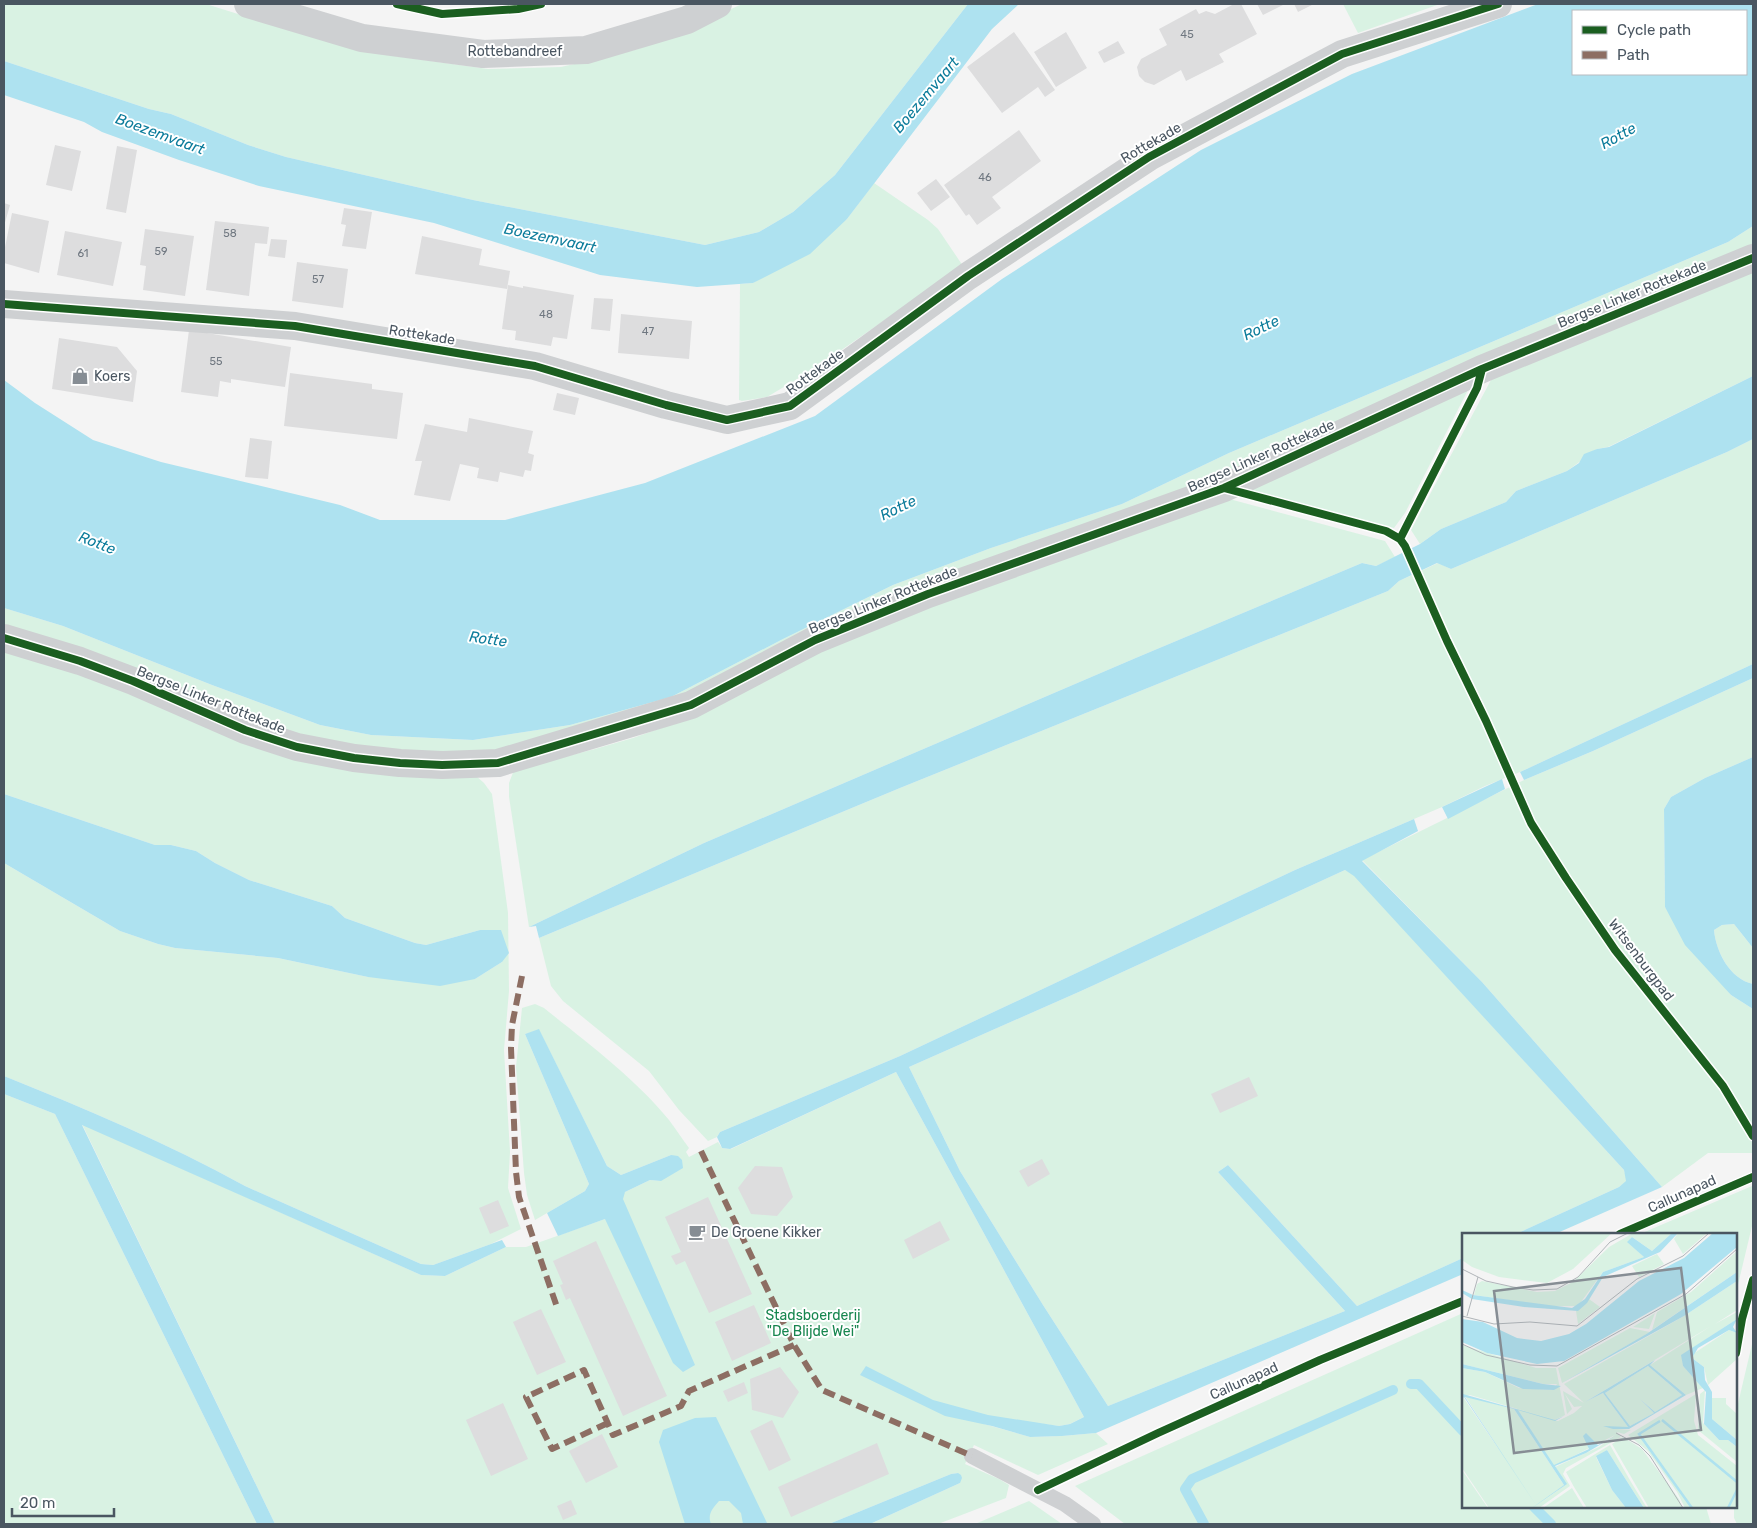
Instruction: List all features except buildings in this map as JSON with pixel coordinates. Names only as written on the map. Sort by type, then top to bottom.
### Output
[{"type":"street","name":"Rottebandreef","points":[[248,4],[362,38],[483,54],[586,50],[687,20],[718,4]]},
{"type":"street","name":"Rottekade","points":[[4,304],[304,328],[535,366],[666,405],[727,420],[790,406],[968,276],[1149,157],[1342,54],[1498,4]]},
{"type":"street","name":"Bergse Linker Rottekade","points":[[4,638],[133,681],[245,730],[297,747],[354,758],[400,763],[442,765],[498,763],[691,705],[815,640],[928,594],[1224,488],[1482,369],[1753,258]]},
{"type":"lane","points":[[972,1456],[1065,1504],[1093,1524]]},
{"type":"green space","points":[[4,4],[206,4],[254,19],[395,56],[488,69],[561,67],[638,49],[688,29],[742,4],[968,4],[835,175],[793,212],[759,232],[705,245],[473,200],[286,157],[248,145],[171,114],[149,109],[4,61]]},
{"type":"green space","points":[[1343,4],[1440,4],[1358,33]]},
{"type":"green space","points":[[874,183],[938,229],[963,266],[814,369],[767,397],[739,400],[740,284],[753,283],[847,219]]},
{"type":"green space","points":[[1753,226],[1753,251],[651,716],[458,758],[296,738],[4,629],[4,608],[63,626],[320,725],[371,735],[473,740],[570,725],[671,697],[893,585],[991,548],[1122,504],[1229,453],[1728,242]]},
{"type":"green space","points":[[1753,266],[1753,376],[1608,447],[1597,449],[1567,471],[1516,491],[1506,502],[1441,529],[1420,544],[1411,530],[1491,380]]},
{"type":"green space","points":[[1469,388],[1405,513],[1394,528],[1262,494],[1249,488]]},
{"type":"green space","points":[[1753,439],[1753,664],[1520,772],[1295,870],[900,1056],[720,1132],[717,1137],[708,1141],[679,1110],[649,1071],[563,1001],[551,986],[539,938],[900,788],[1388,591],[1399,581],[1438,563],[1451,569],[1727,452]]},
{"type":"green space","points":[[1222,497],[1385,541],[1395,557],[1376,566],[1362,563],[1138,657],[704,843],[529,927],[509,797],[509,783],[514,770],[633,738],[678,722],[828,644]]},
{"type":"green space","points":[[4,645],[172,704],[476,776],[484,783],[492,794],[508,913],[509,991],[504,1050],[510,1152],[508,1188],[521,1229],[491,1244],[433,1265],[421,1264],[245,1186],[186,1155],[126,1127],[4,1076],[4,863],[120,931],[175,948],[278,958],[368,977],[475,979],[502,962],[480,930],[426,945],[415,943],[345,918],[332,906],[249,880],[196,851],[171,845],[155,845],[4,794]]},
{"type":"green space","points":[[1753,678],[1753,757],[1705,778],[1671,797],[1664,809],[1665,907],[1731,995],[1753,1009],[1753,1153],[1708,1153],[1662,1187],[1482,982],[1362,860],[1524,780],[1593,751]]},
{"type":"green space","points":[[1345,870],[1354,875],[1624,1170],[1627,1181],[1619,1187],[1518,1233],[1462,1233],[1462,1258],[1357,1306],[1228,1165],[1218,1172],[1345,1311],[1108,1406],[960,1171],[909,1067],[1081,991]]},
{"type":"green space","points":[[1734,924],[1753,948],[1753,984],[1737,977],[1731,971],[1721,955],[1715,938],[1714,930],[1722,925]]},
{"type":"green space","name":"Stadsboerderij \"De Blijde Wei\"","points":[[535,1004],[544,1008],[610,1061],[641,1090],[669,1120],[689,1148],[686,1152],[689,1157],[718,1142],[722,1148],[731,1149],[896,1072],[1084,1417],[1070,1424],[1059,1426],[1036,1423],[984,1424],[1030,1437],[1096,1433],[1108,1444],[1038,1475],[974,1445],[965,1464],[1009,1485],[1006,1498],[938,1524],[870,1524],[960,1483],[958,1473],[951,1474],[829,1524],[275,1524],[82,1124],[421,1275],[445,1276],[506,1247],[526,1247],[605,1219],[625,1192],[650,1180],[661,1181],[671,1155],[621,1175],[607,1166],[539,1030],[525,1034],[589,1184],[585,1191],[535,1220],[527,1195],[524,1173],[516,1067],[522,1008]]},
{"type":"green space","points":[[4,1094],[55,1114],[257,1524],[4,1524]]},
{"type":"green space","points":[[1752,1186],[1753,1222],[1737,1289],[1737,1233],[1642,1233]]},
{"type":"green space","points":[[1462,1313],[1462,1508],[1706,1508],[1711,1524],[1125,1524],[1075,1486]]},
{"type":"green space","points":[[1753,1340],[1753,1524],[1737,1524],[1734,1518],[1734,1508],[1737,1508],[1737,1408]]},
{"type":"green space","points":[[1029,1501],[1062,1524],[975,1524]]},
{"type":"water","name":"Boezemvaart","points":[[968,4],[1019,4],[992,29],[847,219],[810,254],[753,283],[697,287],[600,275],[434,223],[259,186],[179,160],[102,132],[84,122],[4,95],[4,61],[149,109],[171,114],[248,145],[286,157],[473,200],[705,245],[759,232],[793,212],[835,175]]},
{"type":"water","name":"Rotte","points":[[1538,4],[1753,4],[1753,226],[1728,242],[1229,453],[1122,504],[991,548],[893,585],[671,697],[570,725],[473,740],[371,735],[320,725],[63,626],[4,608],[4,380],[35,403],[93,440],[161,462],[340,505],[380,520],[505,520],[645,483],[815,416],[1002,279],[1201,150],[1352,74]]},
{"type":"water","points":[[1753,376],[1753,439],[1727,452],[1451,569],[1437,563],[1399,581],[1388,591],[900,788],[539,938],[536,926],[529,927],[704,843],[1138,657],[1362,563],[1376,566],[1420,544],[1441,529],[1506,502],[1516,491],[1567,471],[1579,463],[1584,454],[1609,447]]},
{"type":"water","points":[[1753,664],[1753,678],[1593,751],[1524,780],[1520,772]]},
{"type":"water","points":[[1753,757],[1753,948],[1734,924],[1722,925],[1714,930],[1721,955],[1731,971],[1737,977],[1753,984],[1753,1009],[1731,995],[1685,945],[1665,907],[1664,809],[1671,797],[1705,778]]},
{"type":"water","points":[[1502,779],[1505,789],[1448,819],[1442,807]]},
{"type":"water","points":[[4,794],[155,845],[171,845],[196,851],[249,880],[332,906],[345,918],[415,943],[426,945],[480,930],[501,930],[509,953],[502,962],[475,979],[440,986],[368,977],[278,958],[175,948],[158,944],[120,931],[4,863]]},
{"type":"water","points":[[1414,819],[1418,831],[1362,861],[1482,982],[1662,1187],[1557,1233],[1518,1233],[1619,1187],[1626,1181],[1624,1170],[1354,876],[1345,870],[1081,991],[909,1067],[960,1171],[1108,1406],[1345,1311],[1218,1172],[1228,1165],[1357,1306],[1462,1258],[1462,1274],[1096,1433],[1030,1437],[992,1426],[945,1416],[860,1375],[866,1366],[933,1400],[988,1415],[1059,1426],[1070,1424],[1084,1417],[896,1072],[730,1149],[722,1148],[717,1137],[720,1132],[900,1056],[1295,870]]},
{"type":"water","points":[[539,1029],[607,1166],[621,1175],[671,1155],[678,1156],[682,1160],[683,1168],[661,1181],[650,1180],[625,1192],[623,1199],[695,1365],[683,1372],[673,1363],[605,1219],[558,1236],[547,1213],[585,1191],[589,1184],[525,1034]]},
{"type":"water","points":[[4,1076],[126,1127],[186,1155],[245,1186],[421,1264],[433,1265],[502,1240],[506,1247],[445,1276],[421,1275],[82,1125],[275,1524],[257,1524],[55,1114],[4,1094]]},
{"type":"water","points":[[716,1417],[768,1524],[743,1524],[741,1513],[729,1501],[719,1501],[710,1514],[711,1524],[685,1524],[659,1442],[663,1430],[695,1418]]},
{"type":"water","points":[[958,1473],[962,1478],[960,1483],[870,1524],[829,1524],[951,1474]]},
{"type":"waterway","points":[[1411,1384],[1419,1384],[1462,1430]]},
{"type":"waterway","points":[[1204,1524],[1185,1489],[1192,1479],[1393,1390]]},
{"type":"waterway","points":[[1535,1508],[1551,1524]]},
{"type":"marked path","points":[[522,976],[512,1025],[511,1048],[516,1172],[519,1197],[557,1307]]},
{"type":"marked path","points":[[701,1151],[794,1345],[822,1390],[972,1456]]},
{"type":"marked path","points":[[608,1423],[552,1449],[526,1397],[584,1370],[613,1435],[681,1406],[689,1391],[794,1345]]},
{"type":"cycle path","points":[[397,4],[442,14],[518,9],[541,4]]},
{"type":"cycle path","points":[[4,304],[295,326],[535,366],[666,405],[727,420],[790,406],[968,276],[1149,157],[1342,54],[1498,4]]},
{"type":"cycle path","points":[[4,638],[80,661],[133,681],[245,730],[297,747],[354,758],[400,763],[442,765],[498,763],[691,705],[815,640],[928,594],[1224,488],[1482,369],[1753,258]]},
{"type":"cycle path","points":[[1224,488],[1386,531],[1400,539],[1477,388],[1482,369]]},
{"type":"cycle path","name":"Witsenburgpad","points":[[1400,539],[1405,546],[1447,641],[1486,721],[1531,823],[1615,950],[1723,1086],[1753,1136]]},
{"type":"cycle path","name":"Callunapad","points":[[1622,1233],[1753,1177]]},
{"type":"cycle path","points":[[1737,1347],[1742,1319],[1753,1280]]},
{"type":"cycle path","name":"Callunapad","points":[[1038,1490],[1158,1433],[1320,1360],[1462,1301]]},
{"type":"place","name":"Koers","points":[[80,376]]},
{"type":"place","name":"De Groene Kikker","points":[[697,1232]]}]
